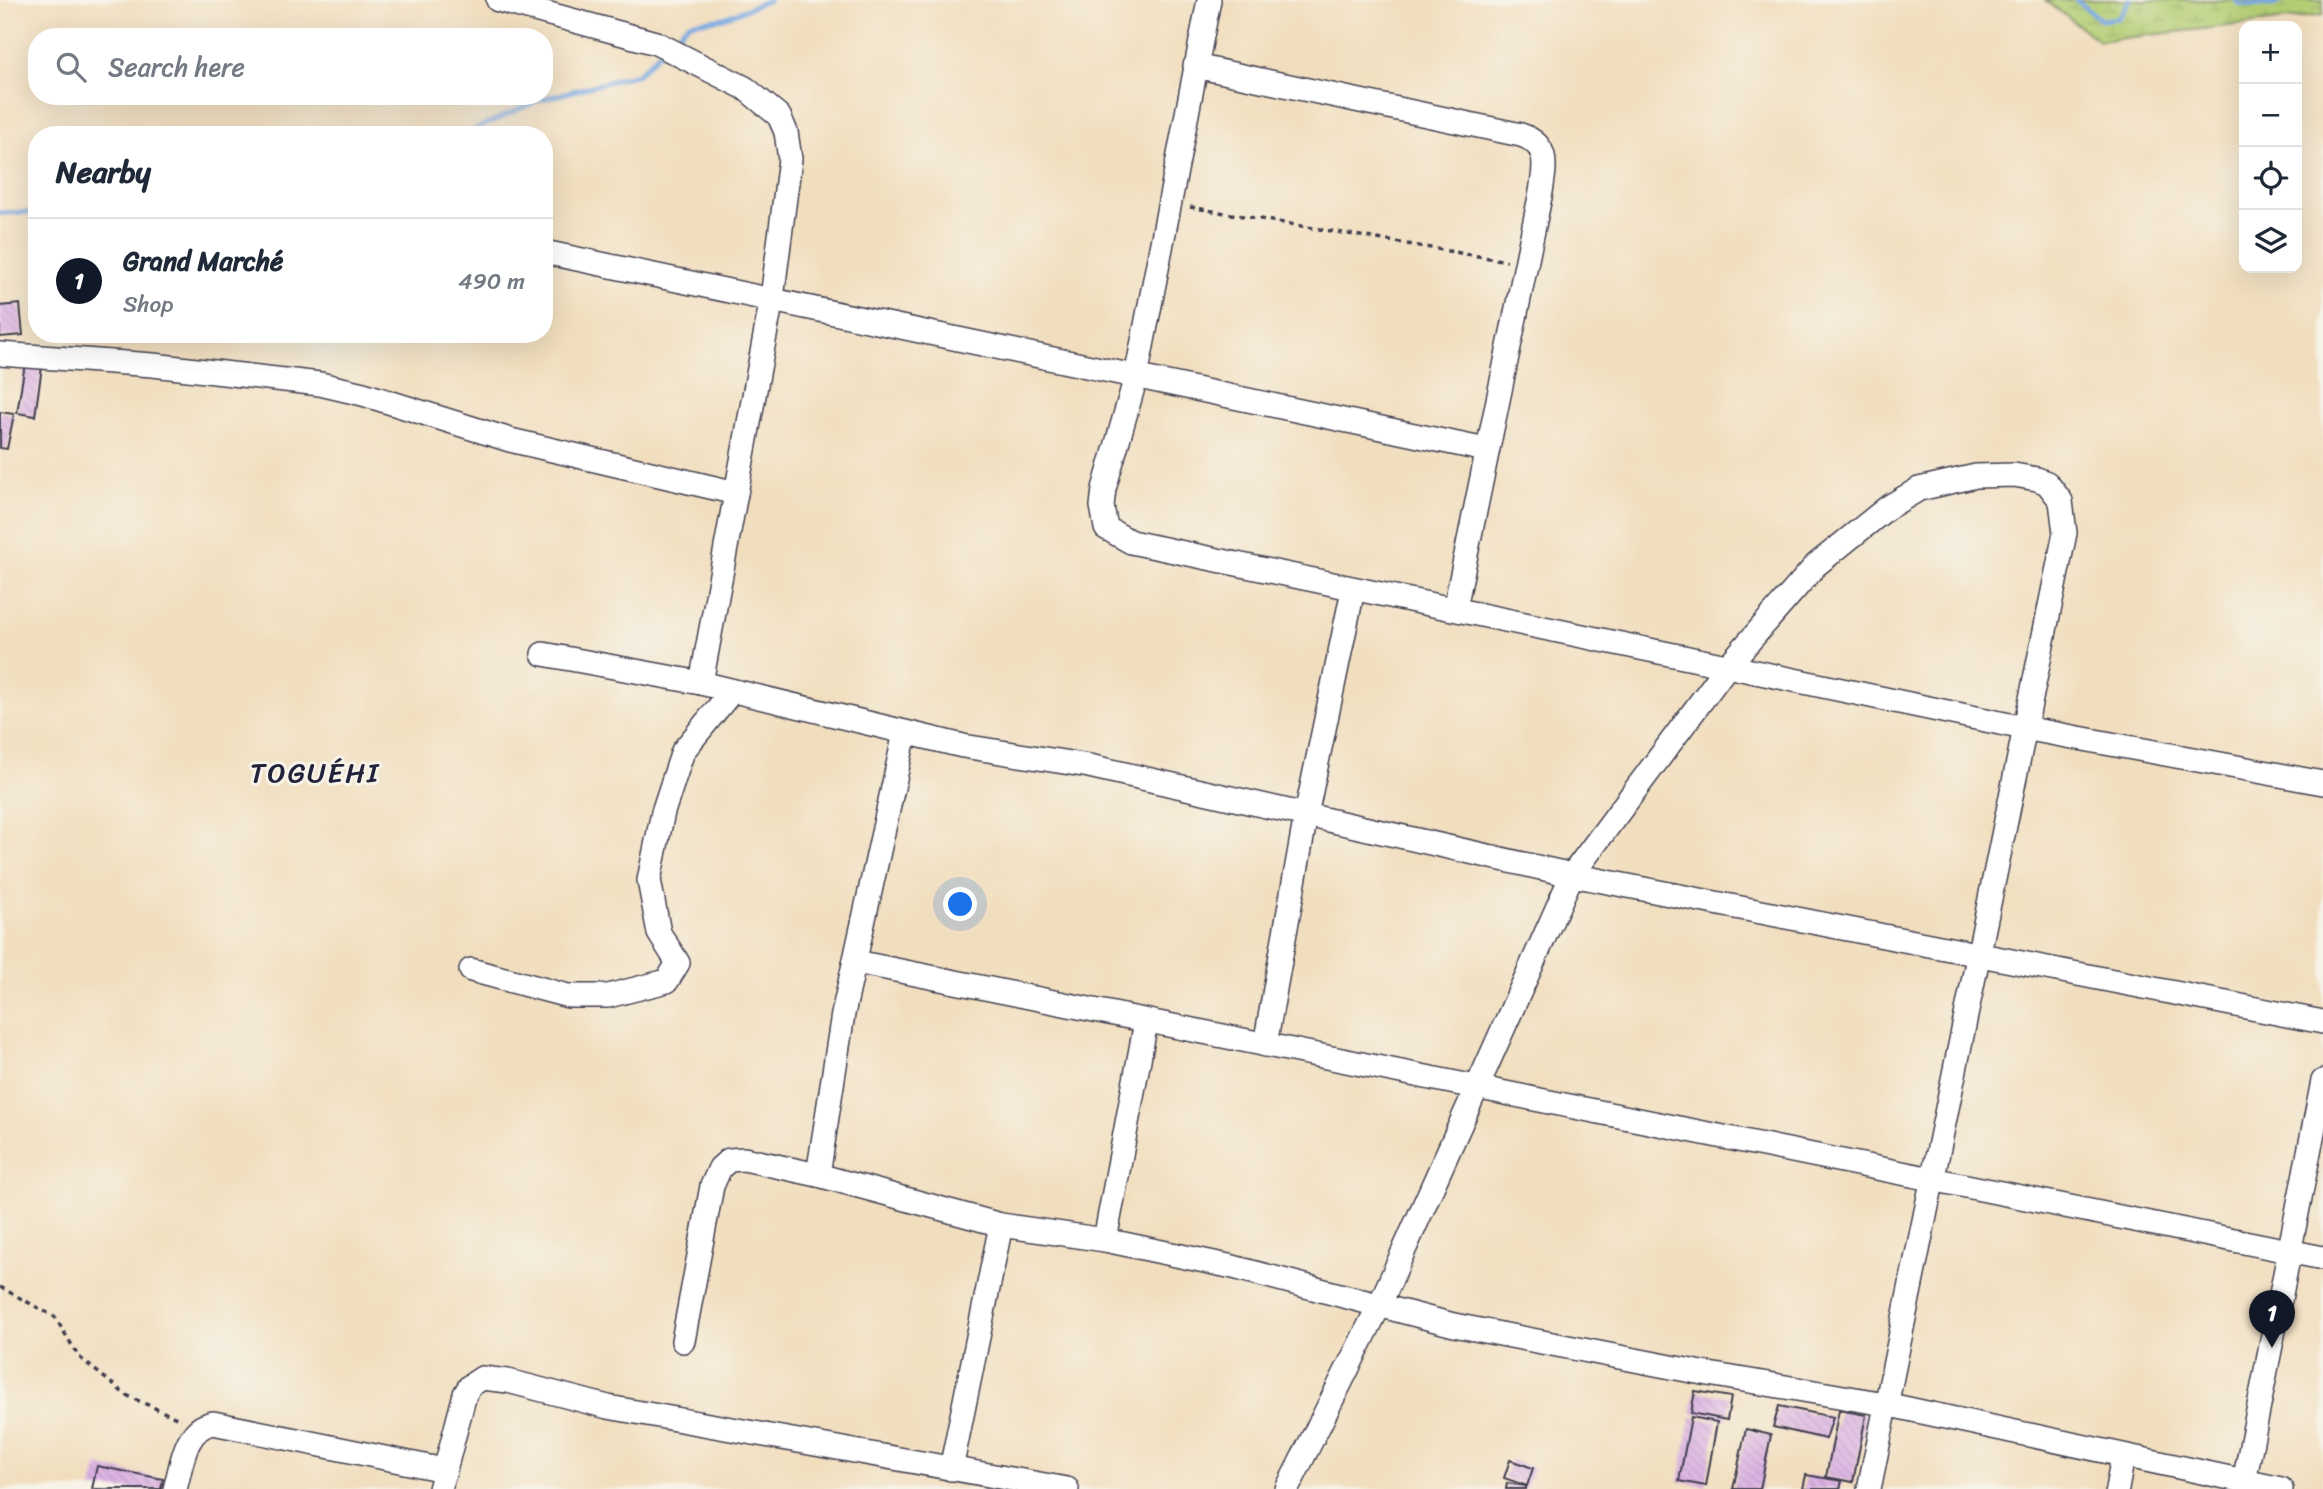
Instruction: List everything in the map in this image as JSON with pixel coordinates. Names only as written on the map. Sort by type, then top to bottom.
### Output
[{"type":"street","points":[[498,0],[656,43],[731,79],[779,116],[786,132],[790,159],[772,298],[701,683]]},
{"type":"street","points":[[1209,0],[1167,204],[1136,377],[1104,489],[1102,506],[1107,528],[1131,542],[1353,590],[1455,608],[1726,668],[2024,729],[2323,783]]},
{"type":"street","points":[[1195,66],[1531,139],[1542,150],[1546,161],[1455,608]]},
{"type":"street","points":[[553,254],[1486,450]]},
{"type":"street","points":[[0,354],[153,365],[320,384],[363,394],[510,440],[736,493]]},
{"type":"street","points":[[1287,1489],[1378,1306],[1572,875],[1726,668],[1816,565],[1887,508],[1919,489],[1988,475],[2024,476],[2046,483],[2055,491],[2064,513],[2065,533],[1976,955],[1869,1489]]},
{"type":"street","points":[[1265,1045],[1306,815],[1353,590]]},
{"type":"street","points":[[543,654],[701,683],[905,733],[1089,766],[1572,875],[2323,1022]]},
{"type":"street","points":[[471,970],[568,996],[608,996],[667,981],[678,963],[659,933],[649,880],[663,812],[682,751],[732,691]]},
{"type":"street","points":[[818,1175],[844,1014],[905,733]]},
{"type":"street","points":[[856,962],[2323,1258]]},
{"type":"street","points":[[1105,1240],[1146,1022]]},
{"type":"street","points":[[2244,1482],[2323,1081]]},
{"type":"street","points":[[683,1341],[712,1186],[720,1168],[729,1160],[744,1159],[818,1175],[1001,1225],[1105,1240],[1233,1266],[1454,1325],[1697,1372],[1885,1404],[2281,1489]]},
{"type":"street","points":[[951,1469],[1001,1225]]},
{"type":"street","points":[[175,1489],[187,1447],[198,1428],[213,1423],[227,1424],[442,1479],[465,1394],[470,1386],[482,1378],[508,1381],[608,1407],[1067,1489]]},
{"type":"street","points":[[2117,1489],[2123,1456]]},
{"type":"path","points":[[1167,204],[1525,265]]},
{"type":"path","points":[[0,1287],[55,1317],[79,1357],[126,1395],[198,1428]]},
{"type":"green space","points":[[2045,0],[2323,0],[2323,15],[2271,21],[2239,21],[2239,25],[2099,41]]},
{"type":"building","points":[[20,304],[23,335],[0,337],[0,306]]},
{"type":"building","points":[[25,364],[42,367],[35,416],[17,413]]},
{"type":"building","points":[[0,412],[14,414],[7,449],[0,448]]},
{"type":"building","points":[[1695,1391],[1731,1397],[1727,1420],[1691,1413]]},
{"type":"building","points":[[1779,1406],[1833,1417],[1826,1439],[1773,1427]]},
{"type":"building","points":[[1839,1410],[1866,1415],[1853,1482],[1826,1477]]},
{"type":"building","points":[[1691,1417],[1717,1422],[1706,1486],[1679,1481]]},
{"type":"building","points":[[1746,1429],[1771,1435],[1760,1489],[1733,1489]]},
{"type":"building","points":[[1510,1460],[1533,1468],[1527,1486],[1504,1478]]},
{"type":"building","points":[[97,1466],[163,1479],[161,1489],[92,1489]]},
{"type":"building","points":[[1806,1475],[1842,1481],[1840,1489],[1803,1489]]},
{"type":"building","points":[[1507,1483],[1526,1486],[1526,1489],[1506,1489]]},
{"type":"waterway","points":[[670,42],[689,23],[724,18],[769,0]]},
{"type":"waterway","points":[[2076,0],[2101,20],[2118,18],[2130,0]]},
{"type":"waterway","points":[[2236,0],[2239,4],[2273,5],[2285,0]]},
{"type":"waterway","points":[[553,96],[638,74],[660,52]]},
{"type":"waterway","points":[[483,126],[528,105]]},
{"type":"waterway","points":[[0,213],[28,212]]},
{"type":"place","name":"Grand Marché","points":[[2272,1348]]},
{"type":"district","name":"TOGUÉHI","points":[[315,772]]}]
